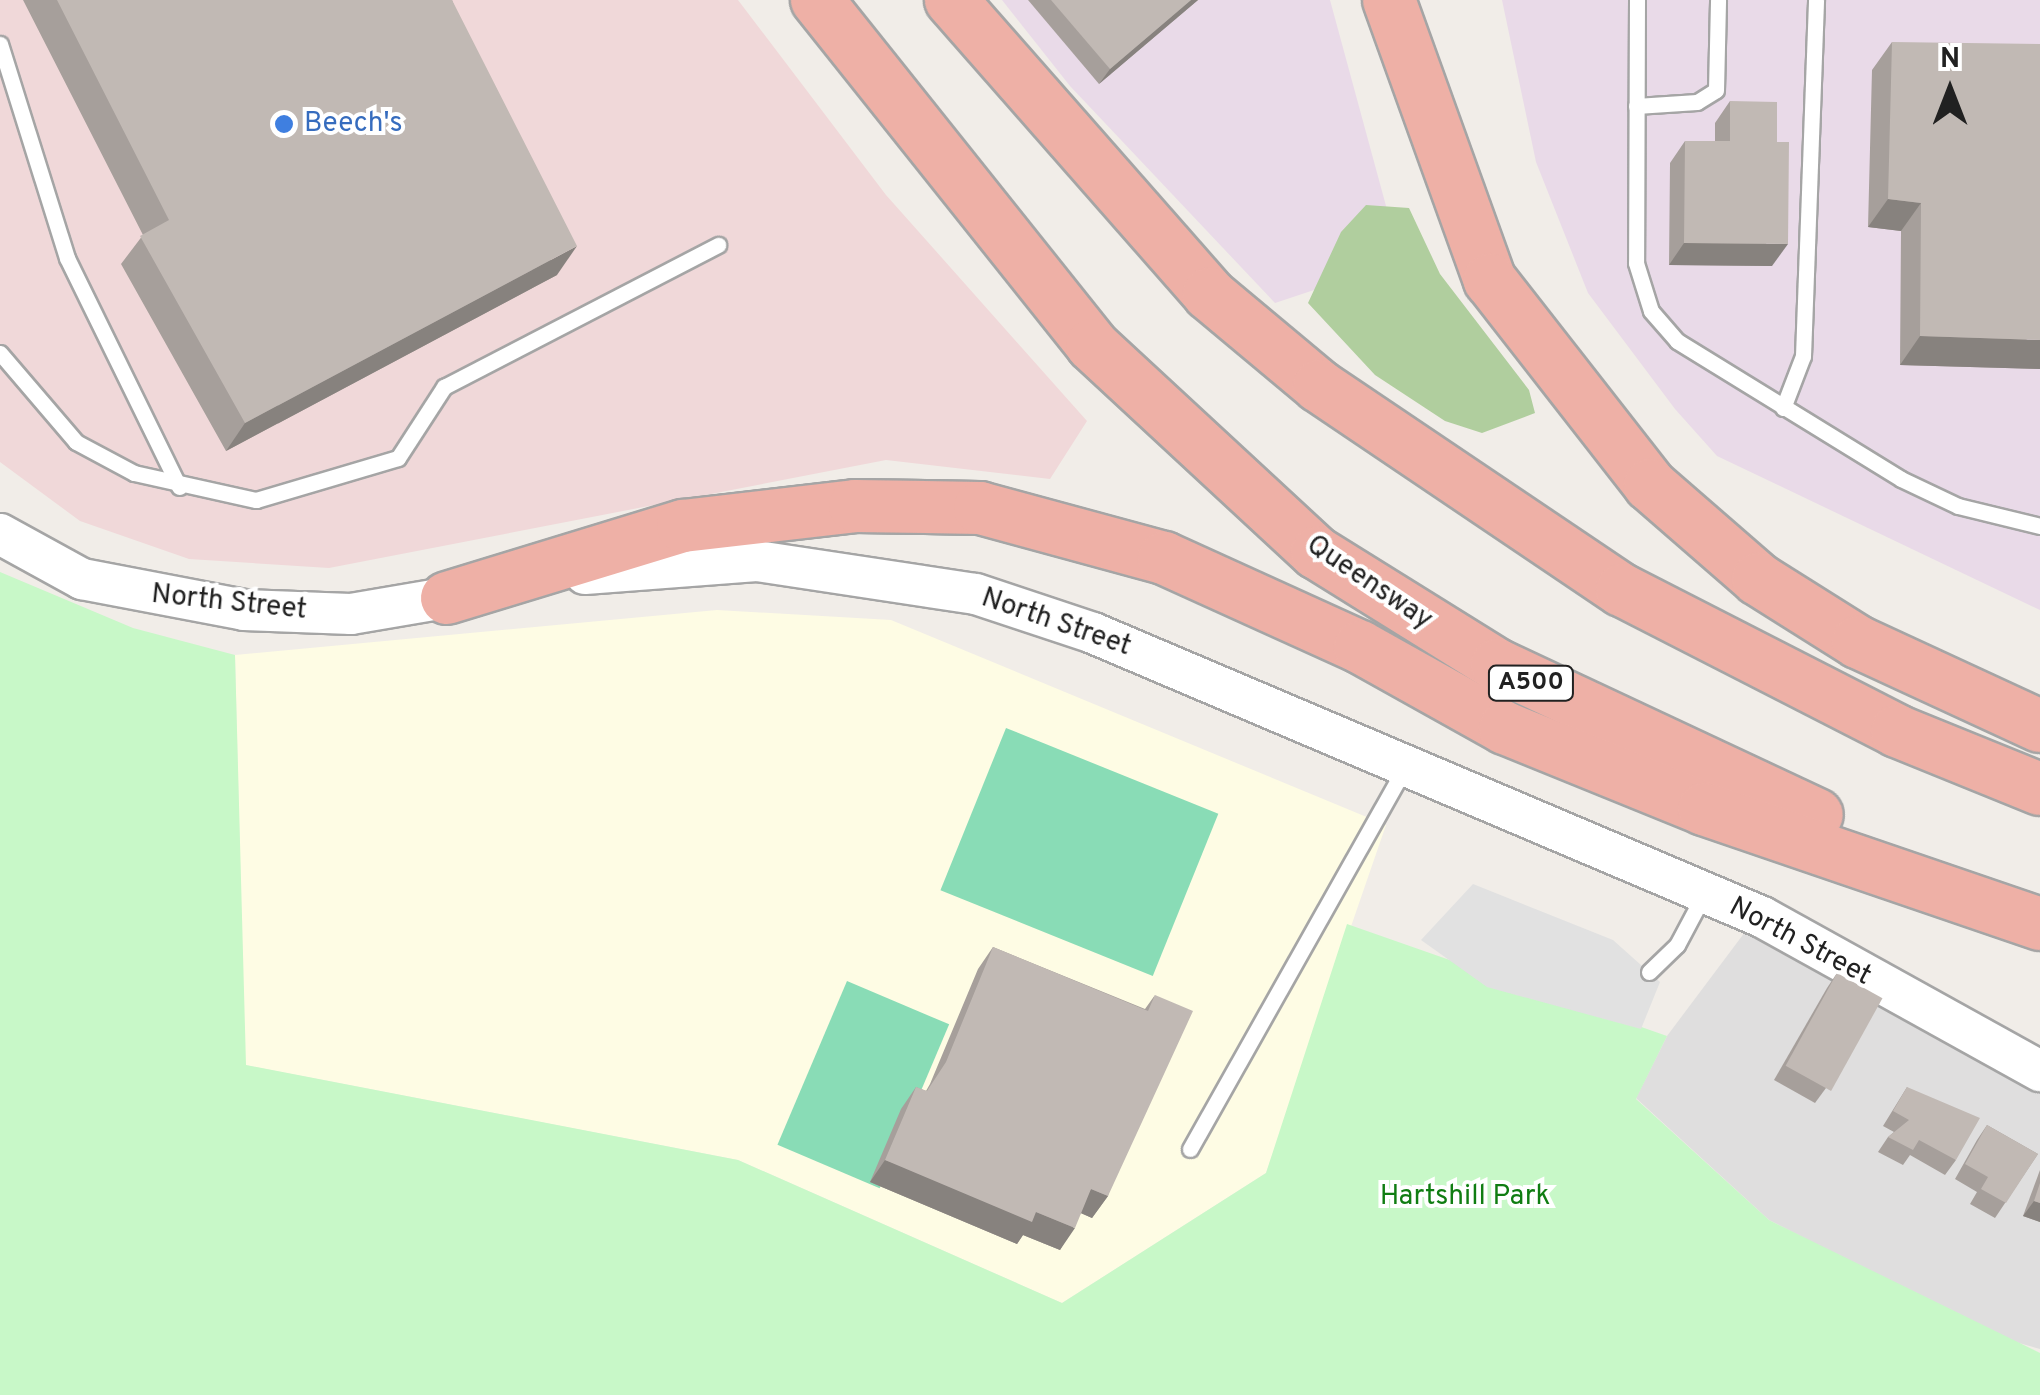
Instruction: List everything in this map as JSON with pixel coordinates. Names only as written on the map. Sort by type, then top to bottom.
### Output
[{"type":"highway","name":"Queensway","points":[[818,0],[1092,345],[1317,554],[1604,721],[2040,910]]},
{"type":"highway","points":[[950,0],[1208,294],[1319,386],[1622,590],[1897,732],[2040,789]]},
{"type":"highway","points":[[1389,0],[1490,280],[1650,485],[1758,578],[1858,642],[2040,726]]},
{"type":"highway","points":[[447,598],[683,526],[855,506],[980,508],[1164,558],[1360,647],[1506,728],[1704,808],[2040,924]]},
{"type":"street","name":"North Street","points":[[0,534],[82,579],[175,601],[351,614],[660,564],[757,561],[893,578],[1093,633],[1705,893],[2040,1072]]},
{"type":"lane","points":[[1637,0],[1636,263],[1652,311],[1678,341],[1783,408],[1958,506],[2040,526]]},
{"type":"lane","points":[[1636,106],[1697,102],[1716,90],[1718,0]]},
{"type":"lane","points":[[1783,408],[1806,319],[1816,0]]},
{"type":"lane","points":[[0,44],[67,258],[179,487]]},
{"type":"lane","points":[[0,353],[60,427],[134,473],[179,487],[256,500],[398,458],[444,387],[718,245]]},
{"type":"lane","points":[[1190,1149],[1406,765]]},
{"type":"lane","points":[[1649,972],[1678,945],[1705,893]]},
{"type":"shaded area","points":[[0,0],[738,0],[886,195],[1087,421],[1050,479],[886,460],[329,568],[189,559],[80,521],[0,462]]},
{"type":"shaded area","points":[[1002,0],[1330,0],[1401,261],[1275,303],[1070,86]]},
{"type":"shaded area","points":[[1502,0],[2040,0],[2040,610],[1717,456],[1675,409],[1588,293],[1536,162]]},
{"type":"shaded area","points":[[717,610],[891,620],[1386,825],[1266,1173],[1062,1303],[738,1160],[245,1065],[235,655]]},
{"type":"shaded area","points":[[1473,884],[1613,940],[1660,982],[1641,1029],[1487,987],[1421,940]]},
{"type":"shaded area","points":[[1751,924],[2040,1083],[2040,1349],[1998,1337],[1769,1220],[1636,1098],[1667,1036]]},
{"type":"green space","points":[[1366,205],[1409,208],[1440,274],[1529,390],[1535,413],[1482,433],[1445,421],[1375,375],[1308,303],[1341,232]]},
{"type":"green space","name":"Hartshill Park","points":[[0,572],[133,628],[235,655],[246,1065],[738,1160],[1062,1303],[1266,1173],[1347,924],[1667,1036],[1636,1099],[1769,1220],[2040,1353],[2040,1395],[0,1395]]},
{"type":"green space","points":[[1006,728],[1218,814],[1153,976],[940,890]]},
{"type":"green space","points":[[847,981],[949,1024],[880,1188],[777,1145]]},
{"type":"building","name":"Beech's","points":[[57,0],[452,0],[577,246],[245,423],[140,236],[169,220]]},
{"type":"building","points":[[1051,0],[1191,0],[1110,69]]},
{"type":"building","points":[[1892,42],[2040,44],[2040,340],[1920,336],[1921,203],[1888,199]]},
{"type":"building","points":[[1730,101],[1777,102],[1777,142],[1789,142],[1788,244],[1684,243],[1685,141],[1730,141]]},
{"type":"building","points":[[993,947],[1148,1011],[1155,995],[1193,1011],[1108,1196],[1091,1189],[1075,1228],[1036,1212],[1032,1222],[885,1160],[916,1087],[927,1091],[946,1062]]},
{"type":"building","points":[[1837,973],[1882,998],[1831,1091],[1786,1066]]},
{"type":"building","points":[[1907,1087],[1980,1118],[1956,1160],[1919,1140],[1913,1150],[1888,1137],[1909,1120],[1893,1111]]},
{"type":"building","points":[[1987,1125],[2038,1154],[2006,1203],[1981,1189],[1988,1177],[1965,1164]]},
{"type":"place","name":"Beech's","points":[[284,124]]}]
